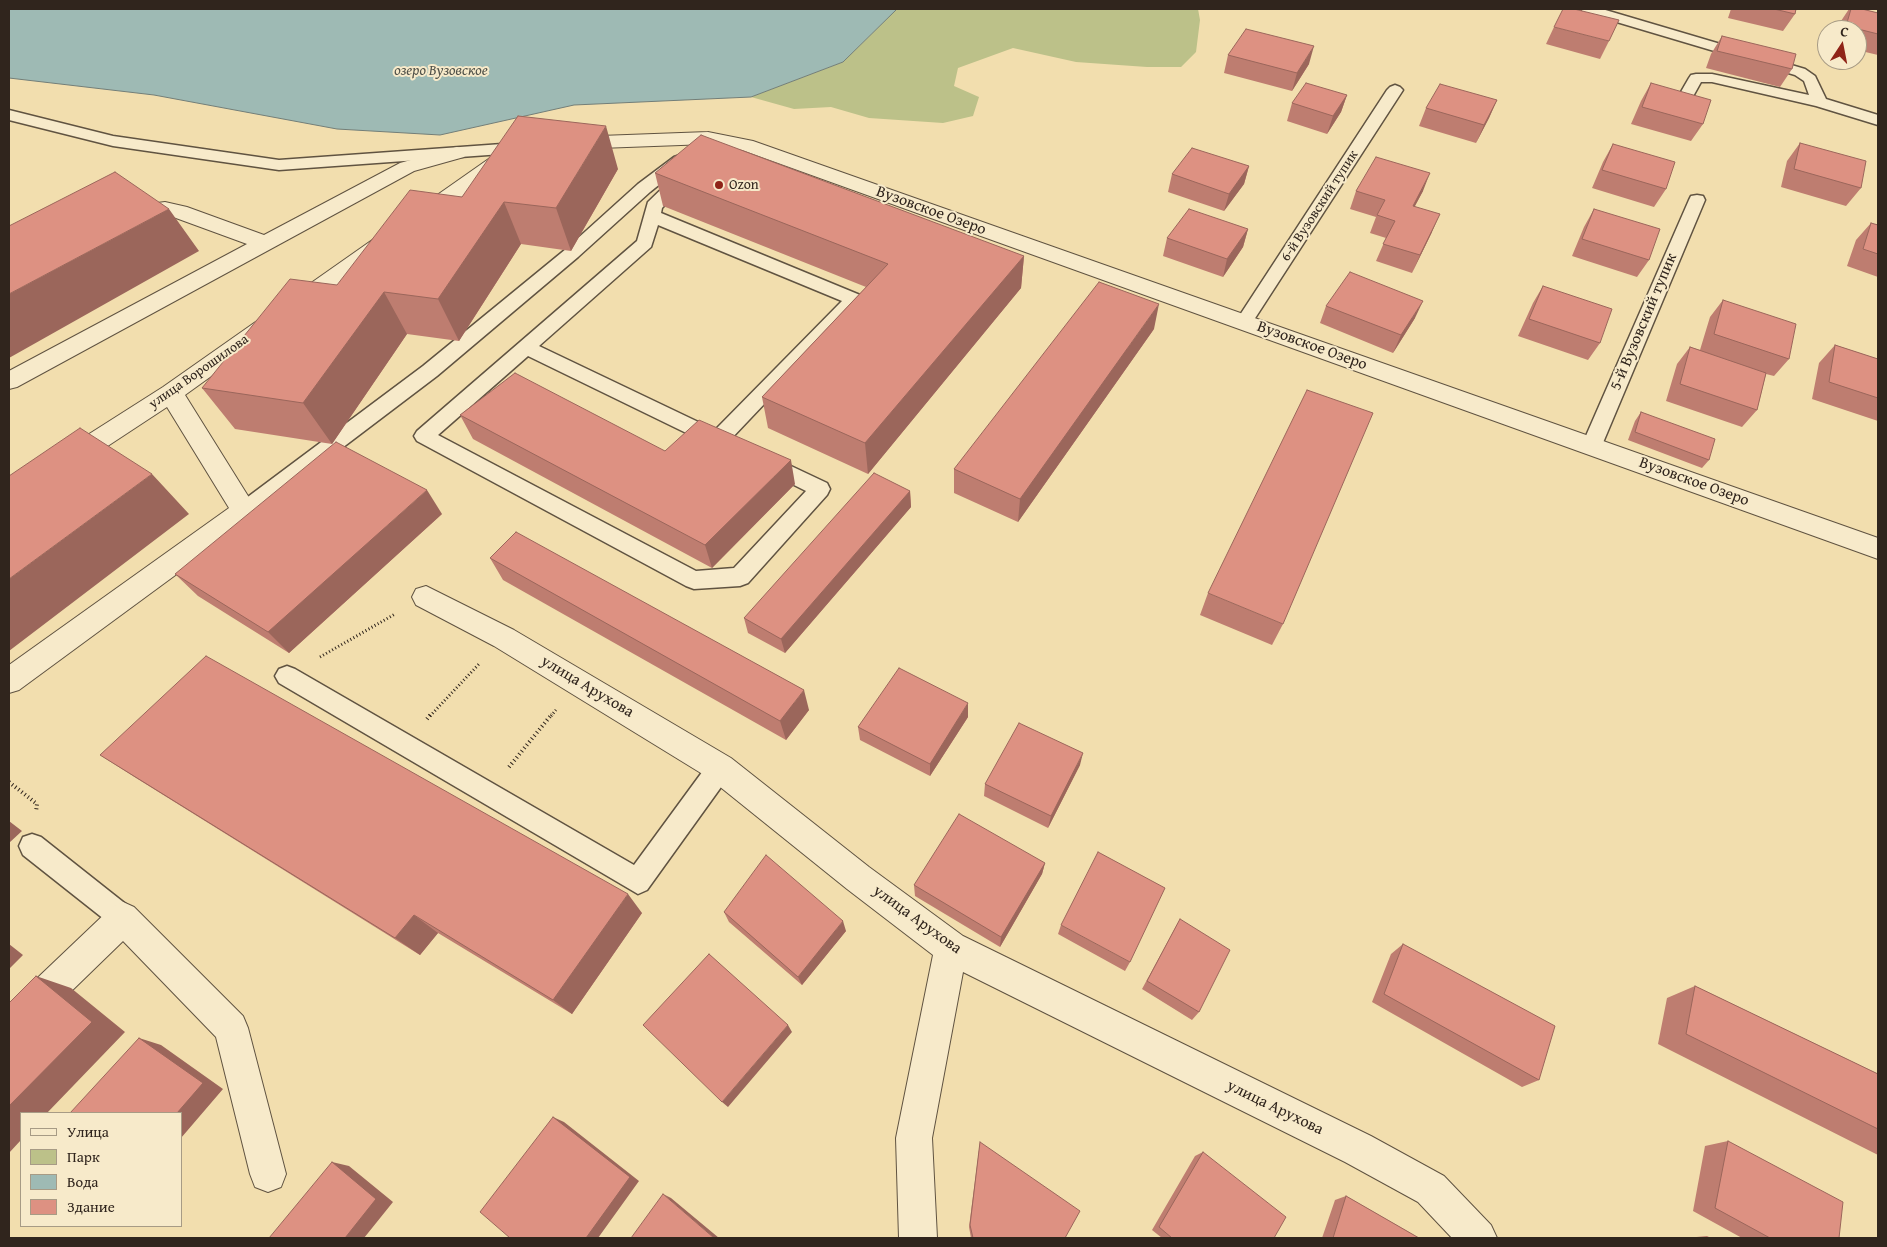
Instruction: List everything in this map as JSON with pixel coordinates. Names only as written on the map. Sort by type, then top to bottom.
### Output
[{"type":"street","points":[[535,147],[602,141],[716,150]]},
{"type":"street","name":"улица Ворошилова","points":[[9,498],[171,393],[535,147]]},
{"type":"street","name":"Вузовское Озеро","points":[[716,150],[1244,322],[1592,445],[1878,549]]},
{"type":"street","points":[[9,381],[407,167],[457,153]]},
{"type":"street","points":[[113,227],[148,210],[165,208],[265,242]]},
{"type":"street","points":[[9,681],[244,512],[171,393]]},
{"type":"street","name":"улица Арухова","points":[[426,597],[504,638],[720,768],[858,878],[950,948],[1358,1149],[1431,1190],[1478,1238]]},
{"type":"street","points":[[9,1028],[123,918],[231,1028],[268,1174]]},
{"type":"street","points":[[918,1238],[914,1138],[950,948]]},
{"type":"lane","points":[[1588,9],[1800,72],[1810,79],[1820,102]]},
{"type":"lane","points":[[1686,97],[1696,78],[1712,78],[1820,102],[1878,120]]},
{"type":"lane","name":"6-й Вузовский тупик","points":[[1244,322],[1395,90]]},
{"type":"lane","points":[[9,115],[113,140],[279,165],[535,147]]},
{"type":"lane","points":[[526,347],[820,489],[740,577],[694,580],[424,436],[645,243],[654,206],[716,150]]},
{"type":"lane","points":[[244,512],[430,371],[572,253],[644,188],[716,150]]},
{"type":"lane","name":"5-й Вузовский тупик","points":[[1592,445],[1697,200]]},
{"type":"lane","points":[[652,216],[854,299],[735,448]]},
{"type":"lane","points":[[287,676],[638,881],[720,768]]},
{"type":"lane","points":[[32,846],[123,918]]},
{"type":"path","points":[[287,676],[426,597]]},
{"type":"path","points":[[403,744],[504,638]]},
{"type":"path","points":[[488,793],[579,683]]},
{"type":"green space","points":[[897,9],[1198,9],[1200,20],[1196,52],[1181,67],[1147,67],[1076,62],[1013,48],[958,68],[954,86],[979,97],[973,116],[943,123],[869,118],[831,107],[794,109],[751,97],[843,62]]},
{"type":"water","name":"озеро Вузовское","points":[[9,9],[897,9],[843,62],[751,97],[574,105],[440,135],[337,129],[154,95],[9,78]]},
{"type":"building","points":[[1563,9],[1574,9],[1619,20],[1609,41],[1554,27]]},
{"type":"building","points":[[1774,9],[1796,9],[1795,14]]},
{"type":"building","points":[[1851,9],[1862,9],[1878,13],[1878,34],[1867,31],[1867,20],[1848,20]]},
{"type":"building","points":[[1246,29],[1314,46],[1297,73],[1228,55]]},
{"type":"building","points":[[1722,36],[1796,54],[1792,69],[1717,51]]},
{"type":"building","points":[[1306,83],[1347,95],[1333,116],[1292,103]]},
{"type":"building","points":[[1651,83],[1711,100],[1703,124],[1642,107]]},
{"type":"building","points":[[1440,84],[1497,100],[1484,125],[1426,108]]},
{"type":"building","points":[[518,116],[606,126],[556,208],[504,202],[438,299],[384,292],[303,403],[202,388],[290,279],[337,285],[410,190],[462,197]]},
{"type":"building","points":[[701,135],[1024,256],[865,443],[762,397],[888,264],[655,173]]},
{"type":"building","points":[[1800,143],[1866,161],[1861,188],[1794,169]]},
{"type":"building","points":[[1613,144],[1675,162],[1666,189],[1602,170]]},
{"type":"building","points":[[1192,148],[1249,166],[1229,194],[1172,174]]},
{"type":"building","points":[[1376,157],[1430,173],[1413,206],[1440,214],[1420,255],[1383,244],[1395,221],[1377,215],[1385,200],[1356,191]]},
{"type":"building","points":[[115,172],[169,209],[9,294],[9,226]]},
{"type":"building","points":[[1189,209],[1248,229],[1227,259],[1167,238]]},
{"type":"building","points":[[1594,209],[1660,229],[1649,260],[1582,239]]},
{"type":"building","points":[[1871,223],[1878,225],[1878,254],[1863,249]]},
{"type":"building","points":[[1350,272],[1423,301],[1401,335],[1326,306]]},
{"type":"building","points":[[1099,282],[1159,304],[1020,499],[954,469]]},
{"type":"building","points":[[1543,286],[1612,309],[1600,343],[1529,319]]},
{"type":"building","points":[[1723,300],[1796,324],[1789,359],[1714,334]]},
{"type":"building","points":[[1835,345],[1878,359],[1878,398],[1829,382]]},
{"type":"building","points":[[1690,347],[1766,373],[1757,410],[1680,384]]},
{"type":"building","points":[[515,373],[665,451],[699,420],[791,460],[705,545],[460,415]]},
{"type":"building","points":[[1307,390],[1373,413],[1283,624],[1208,593]]},
{"type":"building","points":[[1641,412],[1715,439],[1709,460],[1635,432]]},
{"type":"building","points":[[80,428],[152,474],[9,579],[9,476]]},
{"type":"building","points":[[336,442],[427,490],[268,632],[175,574]]},
{"type":"building","points":[[874,473],[910,491],[781,639],[744,618]]},
{"type":"building","points":[[516,532],[804,690],[780,721],[490,558]]},
{"type":"building","points":[[206,656],[628,894],[553,1000],[414,915],[395,938],[100,755]]},
{"type":"building","points":[[899,668],[968,703],[930,764],[858,727]]},
{"type":"building","points":[[1019,723],[1083,753],[1051,816],[985,784]]},
{"type":"building","points":[[959,814],[1045,863],[1001,937],[914,885]]},
{"type":"building","points":[[1098,852],[1165,888],[1130,962],[1061,925]]},
{"type":"building","points":[[766,855],[843,921],[798,977],[724,912]]},
{"type":"building","points":[[1180,919],[1230,950],[1199,1012],[1147,981]]},
{"type":"building","points":[[1403,944],[1555,1026],[1539,1080],[1384,994]]},
{"type":"building","points":[[709,954],[788,1025],[722,1102],[643,1025]]},
{"type":"building","points":[[36,976],[92,1022],[9,1106],[9,1003]]},
{"type":"building","points":[[1695,986],[1878,1074],[1878,1129],[1686,1034]]},
{"type":"building","points":[[139,1038],[203,1083],[178,1112],[71,1112]]},
{"type":"building","points":[[553,1117],[630,1177],[586,1238],[510,1238],[480,1212]]},
{"type":"building","points":[[1728,1141],[1843,1202],[1839,1238],[1770,1238],[1715,1208]]},
{"type":"building","points":[[980,1142],[1080,1211],[1065,1238],[973,1238],[970,1225]]},
{"type":"building","points":[[1203,1152],[1286,1217],[1274,1238],[1172,1238],[1159,1227]]},
{"type":"building","points":[[332,1162],[376,1199],[345,1238],[269,1238]]},
{"type":"building","points":[[663,1194],[714,1238],[631,1238]]},
{"type":"building","points":[[1346,1196],[1419,1238],[1333,1238]]},
{"type":"place","name":"Ozon","points":[[719,185]]}]
